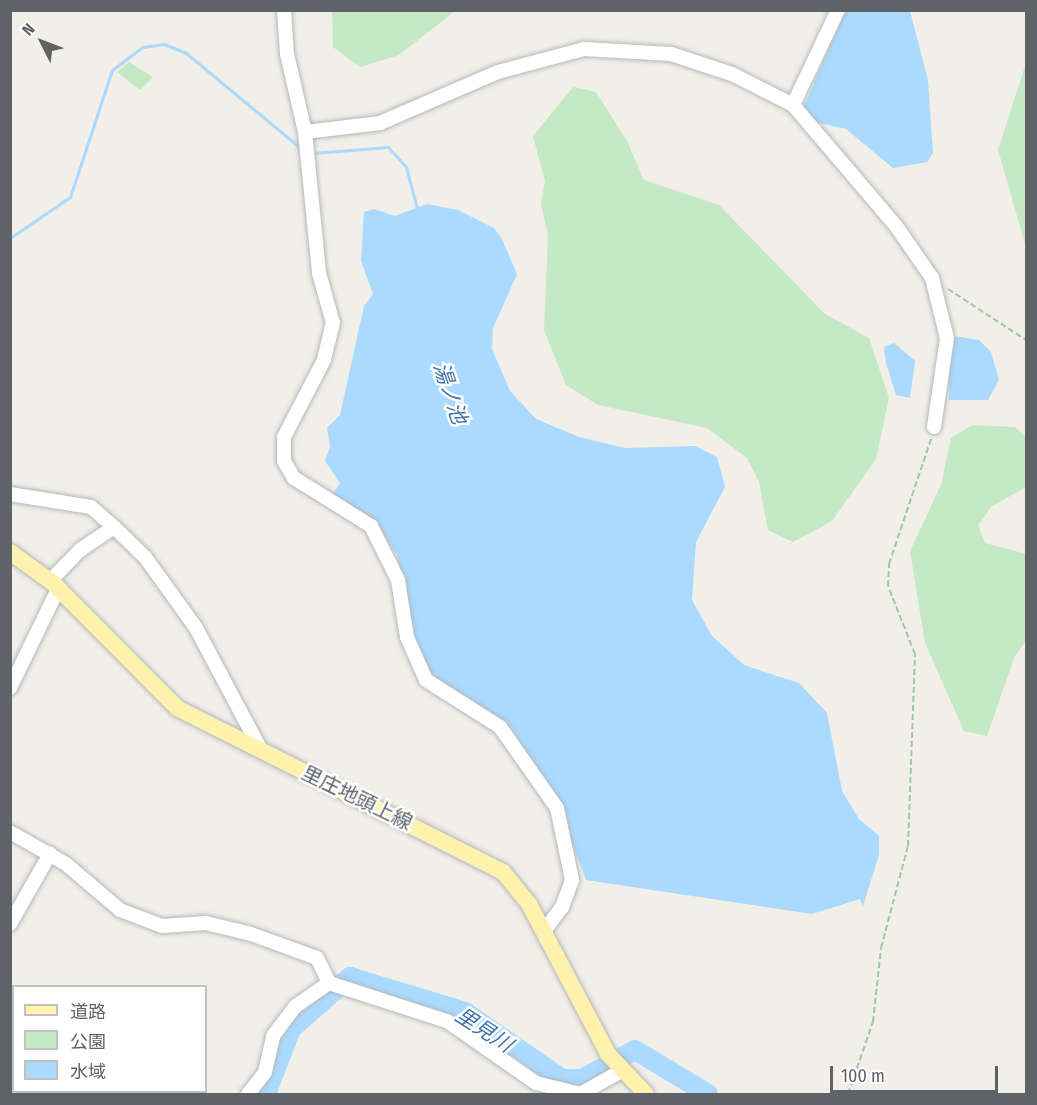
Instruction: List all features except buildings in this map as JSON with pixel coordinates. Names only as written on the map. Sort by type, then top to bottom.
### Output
[{"type":"main road","name":"里庄地頭上線","points":[[10,552],[54,585],[164,699],[262,752],[503,872],[543,932],[616,1063],[646,1095]]},
{"type":"street","points":[[284,10],[287,54],[305,132],[320,273],[332,337],[284,438],[284,461],[294,478],[371,526],[398,580],[407,637],[426,680],[501,728],[558,808],[572,879],[562,907],[543,932]]},
{"type":"street","points":[[793,105],[838,10]]},
{"type":"street","points":[[305,132],[380,123],[498,72],[584,49],[671,54],[732,74],[793,105],[896,226],[932,278],[947,338],[934,427]]},
{"type":"street","points":[[10,494],[91,507],[145,557],[196,628],[262,752]]},
{"type":"street","points":[[10,688],[54,585],[81,549],[114,527]]},
{"type":"street","points":[[10,832],[50,854],[120,910],[162,926],[206,923],[251,934],[317,958],[329,983],[447,1021],[516,1071],[556,1091],[589,1092],[616,1063]]},
{"type":"street","points":[[10,924],[50,854]]},
{"type":"street","points":[[248,1095],[265,1072],[273,1036],[297,1006],[329,983]]},
{"type":"path","points":[[932,278],[1026,340]]},
{"type":"path","points":[[848,1095],[871,1031],[881,948],[908,846],[915,654],[888,586],[889,564],[934,427]]},
{"type":"green space","points":[[332,10],[455,11],[399,55],[360,67],[333,47]]},
{"type":"green space","points":[[129,62],[153,77],[140,90],[117,72]]},
{"type":"green space","points":[[1026,63],[1026,247],[998,150]]},
{"type":"green space","points":[[573,87],[596,92],[627,141],[644,180],[719,205],[825,314],[869,338],[889,398],[876,459],[832,521],[793,542],[768,530],[759,482],[747,458],[707,428],[598,405],[566,385],[544,330],[548,235],[541,204],[545,181],[533,136]]},
{"type":"green space","points":[[973,425],[1015,427],[1026,437],[1026,487],[991,507],[978,526],[985,543],[1026,554],[1026,640],[1014,658],[987,736],[964,731],[925,643],[910,551],[941,485],[951,438]]},
{"type":"water","points":[[845,11],[910,11],[928,80],[933,153],[927,162],[893,168],[846,129],[815,122],[802,111]]},
{"type":"water","name":"湯ノ池","points":[[427,204],[458,210],[494,228],[502,239],[517,274],[493,328],[492,349],[510,391],[536,419],[579,437],[625,448],[695,446],[717,457],[725,487],[696,542],[692,600],[712,636],[744,665],[799,683],[827,713],[842,791],[859,819],[879,836],[879,855],[863,906],[860,899],[812,914],[586,880],[556,800],[511,728],[441,687],[423,661],[419,663],[397,555],[377,524],[333,494],[340,483],[325,461],[330,447],[327,428],[340,415],[364,306],[373,294],[361,261],[364,212],[374,209],[395,216]]},
{"type":"water","points":[[948,335],[979,340],[991,352],[999,380],[988,400],[949,400]]},
{"type":"water","points":[[894,343],[915,361],[910,398],[896,395],[886,363],[884,347]]},
{"type":"waterway","points":[[10,238],[70,197],[112,70],[143,47],[164,44],[186,53],[304,151]]},
{"type":"waterway","points":[[313,153],[388,147],[406,167],[418,212]]},
{"type":"waterway","name":"里見川","points":[[266,1094],[291,1029],[350,977],[465,1012],[562,1079],[582,1079],[635,1050],[708,1094]]}]
